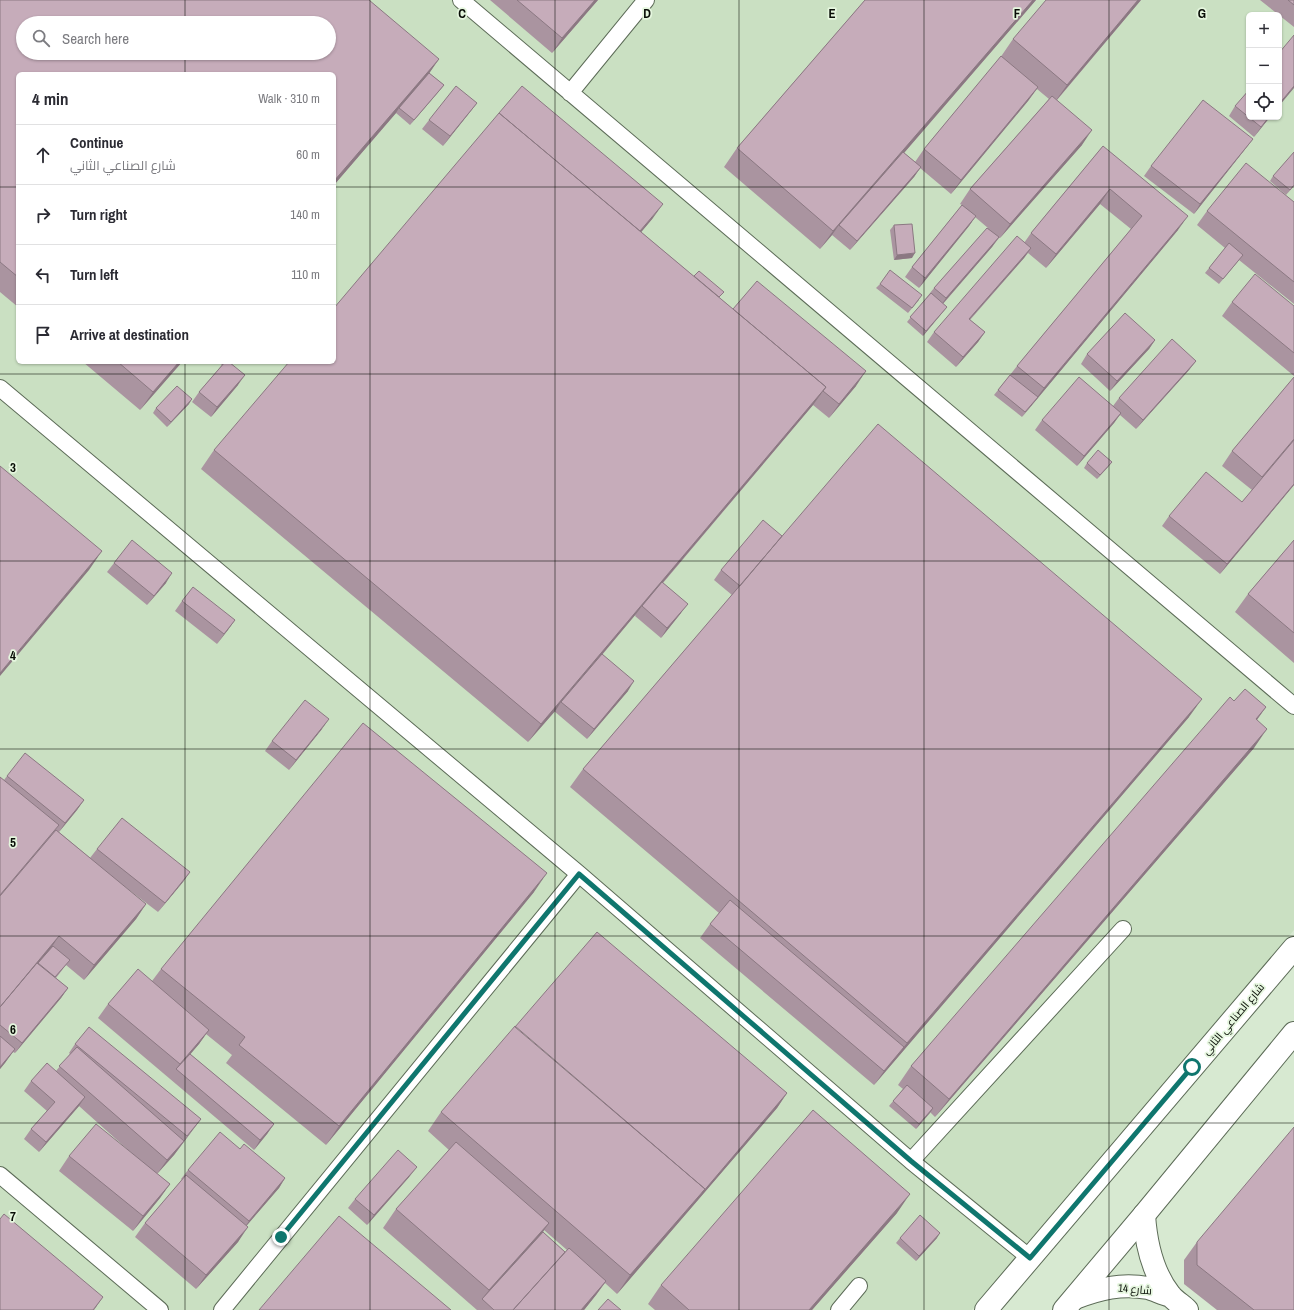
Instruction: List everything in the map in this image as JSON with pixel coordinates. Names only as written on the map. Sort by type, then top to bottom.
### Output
[{"type":"main road","name":"شارع الصناعي الثاني","points":[[986,1310],[1294,948]]},
{"type":"main road","points":[[1070,1304],[1294,1034]]},
{"type":"main road","name":"شارع 14","points":[[1144,1215],[1146,1237],[1151,1258],[1159,1278],[1179,1303]]},
{"type":"main road","name":"شارع 14","points":[[1070,1304],[1098,1289],[1123,1286],[1148,1288],[1179,1303]]},
{"type":"lane","points":[[461,0],[1293,702]]},
{"type":"lane","points":[[570,93],[646,0]]},
{"type":"lane","points":[[0,388],[579,874],[911,1161],[1030,1258]]},
{"type":"lane","points":[[222,1310],[579,874]]},
{"type":"lane","points":[[911,1161],[1122,929]]},
{"type":"lane","points":[[0,1175],[160,1310]]},
{"type":"lane","points":[[840,1310],[859,1286]]},
{"type":"shaded area","points":[[0,0],[1294,0],[1294,930],[972,1310],[0,1310]]},
{"type":"building","points":[[0,0],[369,0],[439,59],[336,179],[336,72],[16,72],[16,275],[0,262]]},
{"type":"building","points":[[517,0],[595,0],[562,38]]},
{"type":"building","points":[[865,0],[1033,0],[833,231],[737,148]]},
{"type":"building","points":[[1046,0],[1138,0],[1067,85],[1013,39]]},
{"type":"building","points":[[1288,0],[1294,0],[1294,5]]},
{"type":"building","points":[[1294,35],[1294,86],[1282,100],[1282,84],[1282,49]]},
{"type":"building","points":[[1001,56],[1038,87],[961,180],[924,149]]},
{"type":"building","points":[[429,73],[444,85],[414,120],[399,108]]},
{"type":"building","points":[[456,86],[477,103],[450,136],[429,120]]},
{"type":"building","points":[[522,86],[663,204],[640,231],[499,113]]},
{"type":"building","points":[[1246,93],[1246,115],[1235,106]]},
{"type":"building","points":[[1052,96],[1092,130],[1010,224],[970,189]]},
{"type":"building","points":[[1203,100],[1253,139],[1200,204],[1151,166]]},
{"type":"building","points":[[499,113],[826,387],[541,724],[214,450],[287,364],[336,364],[336,306]]},
{"type":"building","points":[[1252,120],[1267,120],[1261,127]]},
{"type":"building","points":[[1103,146],[1188,216],[1044,388],[1017,366],[1142,216],[1110,189],[1056,254],[1031,233]]},
{"type":"building","points":[[903,152],[921,167],[857,241],[839,225]]},
{"type":"building","points":[[1294,152],[1294,185],[1290,190],[1273,176]]},
{"type":"building","points":[[1246,163],[1294,202],[1294,282],[1207,211]]},
{"type":"building","points":[[962,205],[976,216],[925,278],[912,267]]},
{"type":"building","points":[[912,224],[915,253],[897,255],[894,225]]},
{"type":"building","points":[[987,228],[999,237],[946,298],[934,288]]},
{"type":"building","points":[[1017,236],[1031,248],[969,319],[985,332],[963,357],[934,332]]},
{"type":"building","points":[[1229,243],[1243,255],[1223,279],[1209,268]]},
{"type":"building","points":[[890,270],[922,295],[912,308],[880,284]]},
{"type":"building","points":[[699,271],[724,292],[719,297],[694,276]]},
{"type":"building","points":[[1255,274],[1294,306],[1294,353],[1232,302]]},
{"type":"building","points":[[757,281],[866,371],[839,404],[823,391],[826,387],[733,309]]},
{"type":"building","points":[[931,293],[947,307],[926,331],[910,317]]},
{"type":"building","points":[[1125,313],[1155,340],[1117,381],[1087,354]]},
{"type":"building","points":[[1172,339],[1196,361],[1143,420],[1119,398]]},
{"type":"building","points":[[120,364],[177,364],[153,392]]},
{"type":"building","points":[[223,364],[231,364],[245,375],[217,407],[199,392]]},
{"type":"building","points":[[1010,375],[1038,397],[1025,412],[998,390]]},
{"type":"building","points":[[1079,377],[1121,413],[1084,456],[1042,420]]},
{"type":"building","points":[[1294,377],[1294,439],[1262,477],[1232,451]]},
{"type":"building","points":[[177,386],[192,399],[171,422],[156,408]]},
{"type":"building","points":[[878,424],[1202,699],[907,1043],[583,769]]},
{"type":"building","points":[[1294,440],[1294,484],[1227,564],[1169,516],[1206,472],[1242,502]]},
{"type":"building","points":[[1098,450],[1112,462],[1100,475],[1087,463]]},
{"type":"building","points":[[0,466],[102,551],[0,673]]},
{"type":"building","points":[[763,520],[782,536],[740,586],[721,570]]},
{"type":"building","points":[[132,540],[172,573],[154,596],[114,563]]},
{"type":"building","points":[[1294,540],[1294,633],[1248,594]]},
{"type":"building","points":[[662,582],[688,604],[667,628],[642,606]]},
{"type":"building","points":[[193,587],[235,620],[224,634],[182,601]]},
{"type":"building","points":[[602,654],[634,681],[594,729],[561,702]]},
{"type":"building","points":[[1245,689],[1266,707],[1256,719],[1267,729],[949,1099],[911,1066],[1230,697],[1234,701]]},
{"type":"building","points":[[305,700],[329,719],[296,760],[272,741]]},
{"type":"building","points":[[363,723],[547,873],[339,1126],[239,1045],[245,1037],[161,969]]},
{"type":"building","points":[[25,753],[84,800],[65,823],[7,776]]},
{"type":"building","points":[[0,777],[59,825],[0,895]]},
{"type":"building","points":[[122,818],[190,872],[165,903],[97,849]]},
{"type":"building","points":[[56,830],[146,904],[94,965],[59,936],[0,1007],[0,896]]},
{"type":"building","points":[[730,900],[904,1047],[884,1071],[710,924]]},
{"type":"building","points":[[597,932],[787,1093],[702,1193],[705,1189],[515,1027]]},
{"type":"building","points":[[53,946],[70,960],[55,977],[38,963]]},
{"type":"building","points":[[37,963],[68,988],[22,1043],[0,1025],[0,1007]]},
{"type":"building","points":[[138,969],[209,1030],[180,1064],[108,1004]]},
{"type":"building","points":[[515,1026],[705,1189],[630,1275],[441,1112]]},
{"type":"building","points":[[89,1027],[201,1119],[187,1136],[75,1044]]},
{"type":"building","points":[[0,1036],[15,1049],[0,1067]]},
{"type":"building","points":[[77,1047],[184,1141],[167,1160],[59,1066]]},
{"type":"building","points":[[190,1054],[274,1124],[260,1140],[176,1069]]},
{"type":"building","points":[[47,1063],[85,1097],[46,1142],[31,1129],[55,1102],[31,1081]]},
{"type":"building","points":[[907,1085],[933,1108],[919,1124],[893,1101]]},
{"type":"building","points":[[813,1110],[910,1194],[809,1310],[689,1310],[661,1285]]},
{"type":"building","points":[[96,1124],[170,1184],[143,1216],[69,1156]]},
{"type":"building","points":[[1294,1127],[1294,1310],[1254,1310],[1197,1265],[1197,1242]]},
{"type":"building","points":[[220,1132],[240,1149],[244,1144],[285,1178],[249,1221],[188,1170]]},
{"type":"building","points":[[456,1142],[549,1223],[489,1290],[396,1209]]},
{"type":"building","points":[[398,1150],[417,1167],[374,1215],[355,1199]]},
{"type":"building","points":[[186,1175],[248,1227],[206,1275],[145,1223]]},
{"type":"building","points":[[4,1214],[103,1297],[93,1310],[0,1310],[0,1219]]},
{"type":"building","points":[[920,1215],[940,1233],[919,1256],[900,1238]]},
{"type":"building","points":[[339,1216],[451,1310],[259,1310]]},
{"type":"building","points":[[543,1232],[565,1252],[513,1310],[494,1310],[482,1299]]},
{"type":"building","points":[[569,1248],[606,1281],[581,1310],[513,1310]]},
{"type":"building","points":[[608,1299],[621,1310],[598,1310]]},
{"type":"route","points":[[281,1237],[579,874],[911,1161],[1030,1258],[1192,1067]]}]
